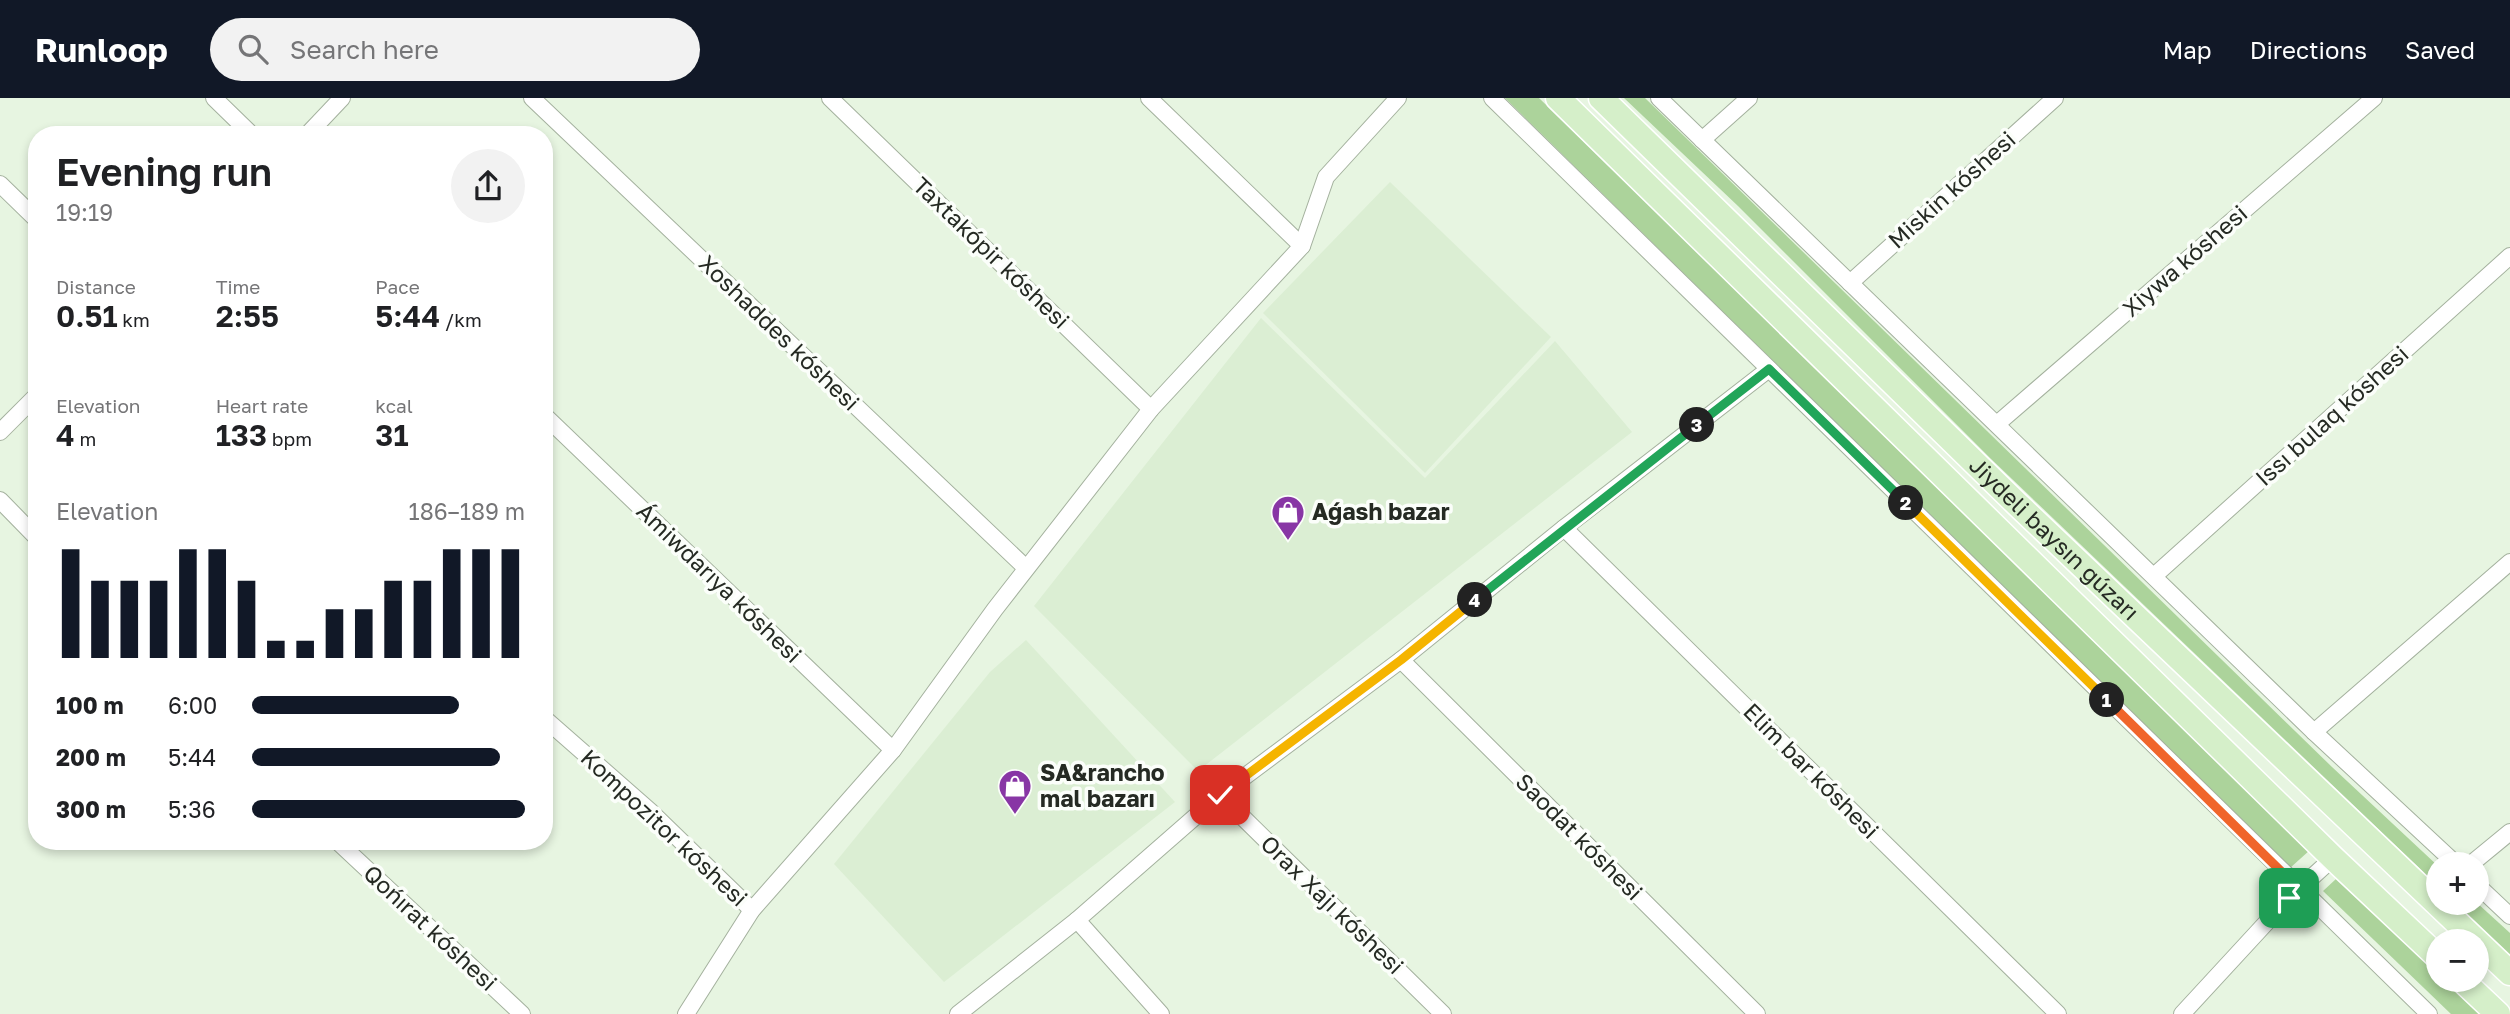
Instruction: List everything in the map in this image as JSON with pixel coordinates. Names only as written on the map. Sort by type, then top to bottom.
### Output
[{"type":"main road","name":"Jiydeli baysın gúzarı","points":[[1558,98],[2333,858],[2426,946]]},
{"type":"main road","name":"Jiydeli baysın gúzarı","points":[[1601,98],[2026,513],[2510,973]]},
{"type":"main road","points":[[2475,992],[2498,1014]]},
{"type":"street","points":[[214,98],[243,126]]},
{"type":"street","points":[[316,126],[342,98]]},
{"type":"street","name":"Xoshaddes kóshesi","points":[[532,98],[1026,568]]},
{"type":"street","name":"Taxtakópir kóshesi","points":[[830,98],[1151,409]]},
{"type":"street","points":[[1149,98],[1302,246]]},
{"type":"street","points":[[686,1014],[752,910],[893,750],[1026,568],[1151,409],[1302,246],[1326,177],[1398,98]]},
{"type":"street","points":[[1493,98],[2429,1014]]},
{"type":"street","points":[[1659,98],[2314,733],[2443,852]]},
{"type":"street","points":[[1702,140],[1749,98]]},
{"type":"street","name":"Miskin kóshesi","points":[[1850,283],[2055,98]]},
{"type":"street","name":"Xiywa kóshesi","points":[[1997,424],[2374,98]]},
{"type":"street","points":[[0,184],[28,211]]},
{"type":"street","name":"Issı bulaq kóshesi","points":[[2154,576],[2510,256]]},
{"type":"street","points":[[958,1014],[1077,920],[1220,795],[1401,660],[1564,528],[1769,369]]},
{"type":"street","points":[[0,432],[28,404]]},
{"type":"street","name":"Ámiwdarıya kóshesi","points":[[553,424],[893,750]]},
{"type":"street","points":[[0,500],[28,529]]},
{"type":"street","name":"Elim bar kóshesi","points":[[1564,528],[2058,1014]]},
{"type":"street","points":[[2314,733],[2510,562]]},
{"type":"street","name":"Saodat kóshesi","points":[[1401,660],[1757,1014]]},
{"type":"street","name":"Kompozitor kóshesi","points":[[553,727],[650,810],[752,910]]},
{"type":"street","name":"Orax Xajı kóshesi","points":[[1220,795],[1443,1014]]},
{"type":"street","points":[[2486,852],[2510,832]]},
{"type":"street","name":"Qońırat kóshesi","points":[[347,850],[522,1014]]},
{"type":"street","points":[[2182,1014],[2298,888],[2333,858]]},
{"type":"street","points":[[2489,896],[2510,916]]},
{"type":"street","points":[[1077,920],[1161,1014]]},
{"type":"shaded area","points":[[1390,182],[1551,337],[1425,473],[1263,313]]},
{"type":"shaded area","name":"Aǵash bazar","points":[[1261,318],[1425,478],[1555,341],[1632,432],[1198,771],[1034,606]]},
{"type":"shaded area","name":"SA&rancho mal bazarı","points":[[1026,640],[1175,802],[944,982],[834,864],[990,672]]},
{"type":"green space","points":[[1505,98],[1539,98],[2310,850],[2290,868]]},
{"type":"green space","points":[[1624,98],[1645,98],[2332,767],[2426,855],[2426,875],[1990,458],[1738,206]]},
{"type":"green space","points":[[2336,879],[2426,963],[2426,990],[2323,891]]},
{"type":"green space","points":[[2489,914],[2510,933],[2510,955],[2489,935],[2489,929],[2482,929],[2468,915]]},
{"type":"green space","points":[[2428,992],[2458,992],[2481,1014],[2451,1014]]},
{"type":"place","name":"Aǵash bazar","points":[[1288,542]]},
{"type":"place","name":"SA&rancho mal bazarı","points":[[1015,816]]},
{"type":"route","points":[[1220,795],[1401,660],[1564,528],[1769,369],[2298,888],[2289,898]]}]
